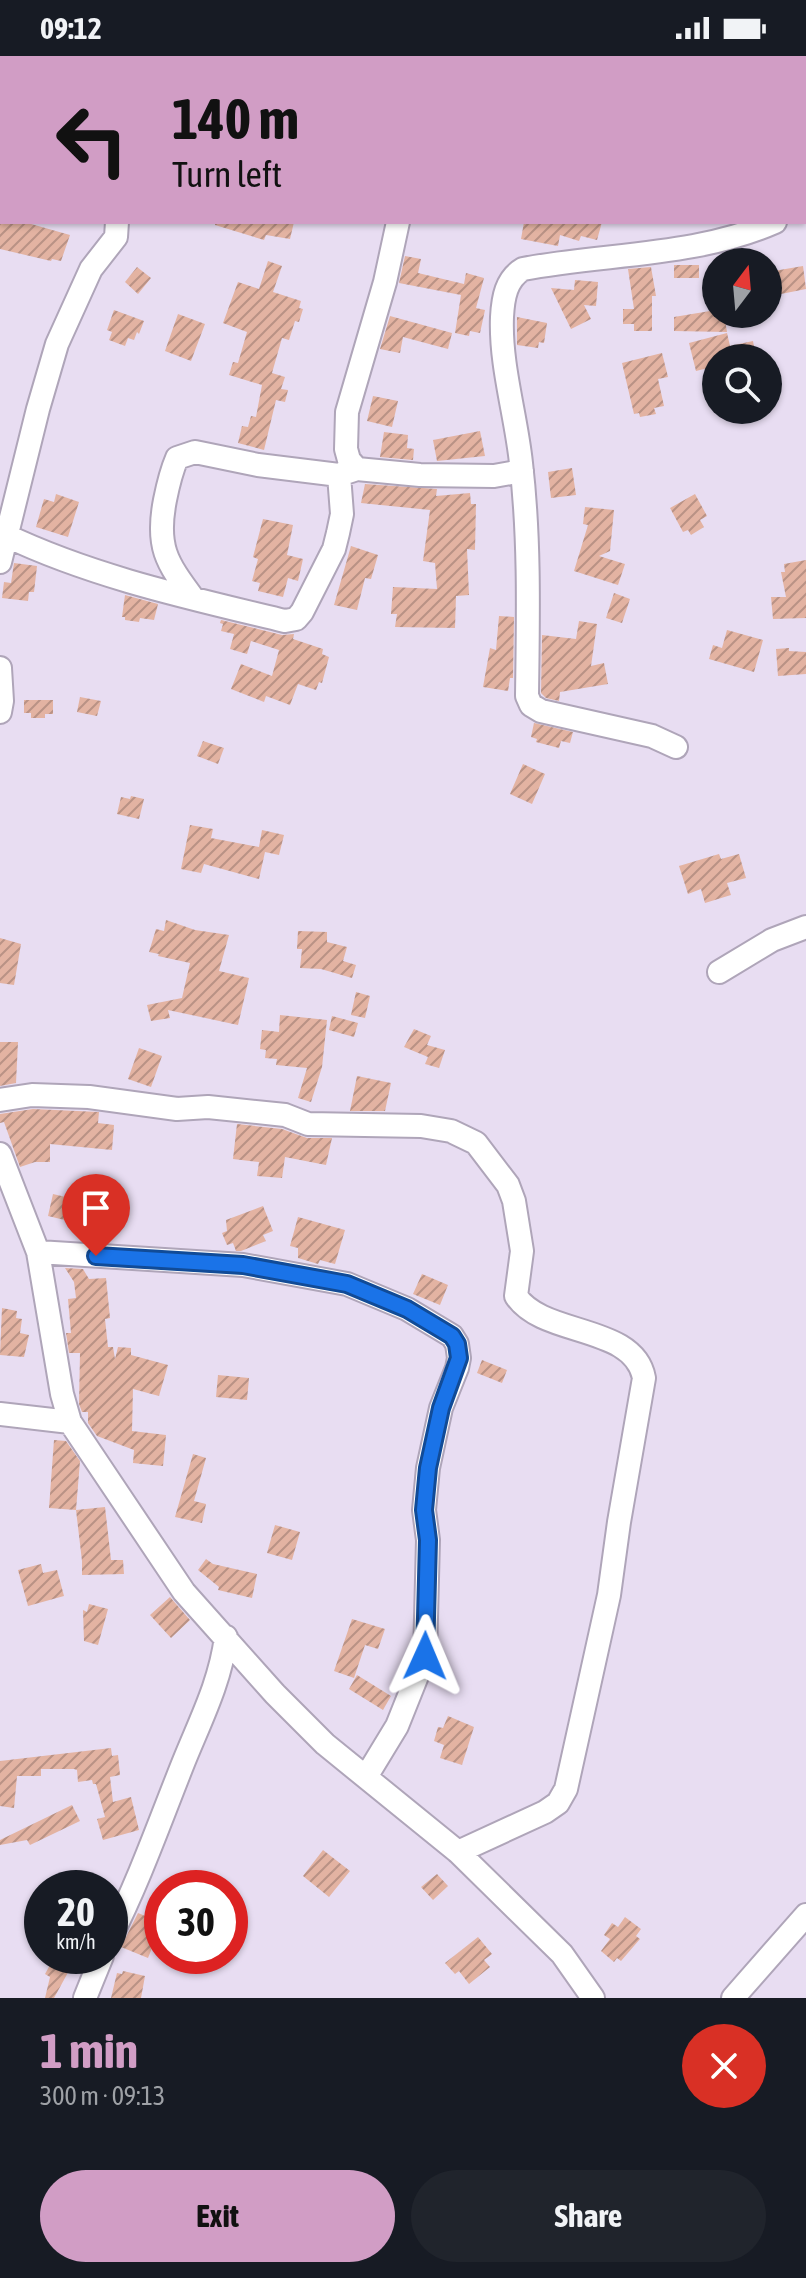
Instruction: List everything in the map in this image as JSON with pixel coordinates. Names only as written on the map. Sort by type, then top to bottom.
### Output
[{"type":"street","points":[[0,562],[57,344],[91,269],[116,237],[117,224]]},
{"type":"street","points":[[5,535],[47,555],[193,598],[285,621],[296,619],[334,549],[348,472],[347,412],[385,282],[398,224]]},
{"type":"street","points":[[676,747],[652,736],[541,711],[531,705],[527,696],[528,574],[522,471],[503,344],[502,314],[513,275],[523,269],[676,250],[732,237],[769,224]]},
{"type":"street","points":[[193,598],[175,574],[163,545],[161,525],[171,470],[177,458],[195,452],[258,465],[420,475],[494,476],[522,471]]},
{"type":"street","points":[[0,668],[0,712]]},
{"type":"street","points":[[719,972],[772,940],[806,927]]},
{"type":"street","points":[[0,1100],[32,1095],[89,1097],[177,1109],[208,1107],[285,1115],[308,1124],[421,1126],[451,1131],[476,1143],[508,1185],[514,1201],[522,1251],[516,1296],[524,1308],[571,1329],[601,1335],[619,1346],[642,1367],[644,1378],[609,1595],[566,1789],[558,1803],[545,1812],[458,1852]]},
{"type":"street","points":[[0,1154],[38,1252],[62,1394],[70,1422],[184,1592],[325,1744],[458,1852],[562,1954],[593,1998]]},
{"type":"street","points":[[38,1252],[243,1265],[347,1284],[407,1309],[452,1336],[457,1344],[457,1368],[441,1408],[428,1468],[424,1510],[428,1540],[425,1656],[397,1726],[366,1777]]},
{"type":"street","points":[[0,1414],[70,1422]]},
{"type":"street","points":[[128,1902],[216,1686],[226,1637]]},
{"type":"street","points":[[735,1998],[806,1915]]},
{"type":"street","points":[[85,1998],[95,1974]]},
{"type":"building","points":[[0,224],[31,224],[70,235],[61,261],[0,249]]},
{"type":"building","points":[[294,224],[290,239],[266,235],[264,240],[215,225]]},
{"type":"building","points":[[524,224],[601,224],[597,240],[581,236],[579,241],[560,235],[558,246],[521,239]]},
{"type":"building","points":[[405,256],[421,259],[418,273],[464,284],[466,273],[484,278],[476,308],[485,310],[480,333],[470,331],[469,336],[455,333],[461,295],[399,283]]},
{"type":"building","points":[[268,261],[282,266],[273,292],[301,301],[299,308],[303,309],[289,340],[282,338],[272,373],[285,377],[281,389],[288,390],[285,402],[276,400],[264,450],[238,443],[242,426],[248,427],[251,416],[256,417],[262,385],[229,375],[233,362],[238,363],[247,332],[223,323],[238,282],[259,289]]},
{"type":"building","points":[[674,265],[699,265],[699,278],[674,278]]},
{"type":"building","points":[[803,266],[806,289],[782,294],[782,270]]},
{"type":"building","points":[[137,267],[151,278],[138,294],[125,282]]},
{"type":"building","points":[[651,267],[656,296],[652,296],[652,331],[634,331],[634,324],[623,324],[623,309],[634,309],[628,269]]},
{"type":"building","points":[[575,280],[598,282],[596,306],[584,305],[591,319],[571,329],[551,288],[574,290]]},
{"type":"building","points":[[114,310],[144,321],[139,334],[137,332],[134,340],[128,338],[125,346],[109,340],[112,332],[107,330]]},
{"type":"building","points":[[702,312],[702,328],[726,328],[727,332],[674,331],[674,317]]},
{"type":"building","points":[[178,314],[205,324],[191,361],[165,351]]},
{"type":"building","points":[[390,316],[452,333],[448,349],[403,337],[400,353],[380,349]]},
{"type":"building","points":[[517,317],[547,323],[544,343],[539,342],[538,348],[517,345]]},
{"type":"building","points":[[727,333],[730,344],[702,344],[702,370],[696,371],[689,343]]},
{"type":"building","points":[[662,353],[668,377],[658,379],[664,406],[654,408],[656,414],[640,417],[639,413],[634,414],[622,363]]},
{"type":"building","points":[[373,396],[398,401],[392,427],[367,421]]},
{"type":"building","points":[[480,431],[485,456],[437,461],[433,440]]},
{"type":"building","points":[[384,432],[408,435],[407,448],[414,449],[413,460],[380,457]]},
{"type":"building","points":[[572,468],[576,495],[551,498],[548,472]]},
{"type":"building","points":[[365,484],[437,489],[436,496],[470,493],[471,504],[476,504],[475,550],[467,549],[469,595],[456,596],[455,628],[395,627],[397,614],[391,614],[393,587],[437,589],[435,563],[423,561],[430,510],[361,503]]},
{"type":"building","points":[[56,494],[79,502],[68,537],[36,527],[44,499],[54,502]]},
{"type":"building","points":[[695,494],[707,516],[700,520],[704,527],[691,535],[688,530],[683,532],[670,508]]},
{"type":"building","points":[[585,507],[614,510],[610,551],[599,556],[625,564],[618,585],[574,571],[588,525],[583,524]]},
{"type":"building","points":[[263,519],[293,525],[287,555],[303,559],[298,581],[288,578],[283,597],[258,591],[260,583],[252,581],[258,559],[253,557]]},
{"type":"building","points":[[351,546],[378,555],[371,579],[365,578],[357,610],[334,605]]},
{"type":"building","points":[[806,560],[806,618],[773,619],[771,597],[786,597],[781,572],[785,572],[784,564]]},
{"type":"building","points":[[14,563],[37,566],[34,592],[29,592],[28,601],[2,598],[4,582],[11,583]]},
{"type":"building","points":[[614,593],[630,599],[622,623],[606,618]]},
{"type":"building","points":[[125,595],[158,604],[154,620],[125,620],[122,617]]},
{"type":"building","points":[[499,616],[514,617],[513,678],[510,678],[508,691],[483,687],[490,648],[496,650]]},
{"type":"building","points":[[221,620],[282,635],[294,634],[293,639],[323,649],[322,654],[329,657],[322,683],[319,682],[316,690],[298,684],[290,705],[266,696],[264,702],[231,689],[241,664],[272,676],[279,650],[251,641],[247,654],[230,649],[234,634],[221,631]]},
{"type":"building","points":[[579,621],[597,624],[591,666],[604,663],[608,684],[560,692],[559,701],[546,698],[541,693],[542,635],[576,639]]},
{"type":"building","points":[[727,630],[763,640],[754,672],[709,659],[713,645],[722,648]]},
{"type":"building","points":[[789,648],[789,651],[806,652],[806,674],[778,676],[776,649]]},
{"type":"building","points":[[80,697],[101,701],[97,716],[77,712]]},
{"type":"building","points":[[24,700],[53,700],[53,714],[45,714],[45,718],[31,718],[31,713],[24,713]]},
{"type":"building","points":[[534,723],[573,732],[570,743],[561,741],[559,748],[536,742],[537,739],[531,737]]},
{"type":"building","points":[[203,741],[224,748],[218,764],[197,756]]},
{"type":"building","points":[[523,764],[545,774],[532,804],[510,794]]},
{"type":"building","points":[[131,796],[144,799],[139,819],[117,814],[121,797],[130,799]]},
{"type":"building","points":[[190,825],[213,829],[211,838],[259,847],[262,830],[284,835],[279,855],[265,852],[259,879],[204,864],[201,873],[181,869]]},
{"type":"building","points":[[719,854],[721,859],[739,854],[746,878],[727,883],[731,895],[705,903],[701,889],[688,894],[679,866]]},
{"type":"building","points":[[166,920],[195,930],[229,935],[219,971],[249,978],[238,1025],[168,1010],[170,1018],[151,1021],[147,1005],[182,998],[190,963],[149,952],[156,929],[164,931]]},
{"type":"building","points":[[298,931],[327,932],[327,942],[347,947],[343,961],[356,965],[352,978],[321,969],[300,968],[302,949],[297,949]]},
{"type":"building","points":[[0,938],[21,944],[14,985],[0,983]]},
{"type":"building","points":[[356,992],[370,996],[365,1018],[351,1015]]},
{"type":"building","points":[[280,1015],[327,1020],[322,1067],[311,1102],[298,1098],[307,1068],[276,1065],[277,1059],[265,1058],[266,1050],[260,1049],[262,1030],[279,1032]]},
{"type":"building","points":[[332,1016],[358,1023],[354,1037],[329,1030]]},
{"type":"building","points":[[414,1029],[431,1036],[427,1045],[445,1050],[439,1068],[425,1064],[428,1057],[404,1047]]},
{"type":"building","points":[[0,1042],[18,1042],[16,1083],[0,1086]]},
{"type":"building","points":[[139,1048],[162,1056],[151,1087],[128,1079]]},
{"type":"building","points":[[357,1076],[391,1083],[385,1111],[350,1111]]},
{"type":"building","points":[[33,1109],[99,1112],[98,1123],[114,1125],[112,1150],[50,1144],[50,1162],[35,1162],[20,1167],[4,1122],[0,1123],[0,1114]]},
{"type":"building","points":[[237,1124],[282,1129],[307,1138],[332,1138],[326,1165],[285,1157],[282,1178],[257,1176],[259,1162],[233,1159]]},
{"type":"building","points":[[53,1194],[74,1199],[73,1222],[48,1216]]},
{"type":"building","points":[[263,1206],[273,1231],[263,1235],[266,1241],[241,1251],[236,1251],[233,1243],[227,1245],[222,1233],[227,1231],[226,1220]]},
{"type":"building","points":[[298,1217],[345,1230],[335,1264],[320,1260],[318,1264],[298,1258],[298,1248],[290,1246]]},
{"type":"building","points":[[65,1268],[83,1269],[89,1279],[106,1278],[110,1318],[105,1319],[108,1347],[113,1347],[115,1359],[118,1347],[131,1348],[131,1355],[168,1365],[159,1396],[133,1389],[132,1431],[166,1435],[163,1466],[133,1463],[134,1450],[97,1436],[88,1423],[88,1412],[82,1412],[79,1404],[80,1353],[69,1353],[66,1333],[71,1333],[68,1299],[76,1298],[74,1282]]},
{"type":"building","points":[[422,1274],[448,1285],[440,1305],[413,1294]]},
{"type":"building","points":[[2,1308],[17,1311],[16,1318],[22,1319],[20,1333],[29,1335],[24,1357],[0,1355]]},
{"type":"building","points":[[482,1360],[507,1370],[502,1383],[477,1373]]},
{"type":"building","points":[[218,1375],[249,1378],[247,1400],[216,1397]]},
{"type":"building","points":[[54,1440],[66,1441],[80,1461],[76,1510],[49,1508]]},
{"type":"building","points":[[193,1454],[206,1458],[194,1501],[206,1504],[202,1523],[175,1517]]},
{"type":"building","points":[[105,1507],[111,1560],[123,1560],[124,1574],[82,1575],[76,1510]]},
{"type":"building","points":[[275,1525],[300,1532],[292,1560],[267,1553]]},
{"type":"building","points":[[206,1559],[213,1564],[257,1574],[252,1598],[218,1590],[219,1587],[198,1570]]},
{"type":"building","points":[[41,1564],[43,1573],[57,1570],[64,1596],[28,1606],[18,1570]]},
{"type":"building","points":[[170,1597],[190,1620],[171,1638],[150,1615]]},
{"type":"building","points":[[89,1604],[108,1609],[98,1645],[84,1641],[83,1610],[87,1612]]},
{"type":"building","points":[[352,1619],[385,1629],[378,1649],[365,1645],[354,1678],[334,1671]]},
{"type":"building","points":[[357,1675],[391,1696],[383,1710],[349,1689]]},
{"type":"building","points":[[448,1716],[474,1727],[462,1765],[440,1758],[444,1745],[434,1741],[438,1727],[443,1728]]},
{"type":"building","points":[[111,1748],[112,1756],[118,1755],[120,1775],[110,1777],[113,1802],[131,1797],[139,1830],[103,1840],[97,1819],[105,1817],[96,1784],[92,1780],[78,1782],[77,1770],[74,1769],[41,1769],[41,1776],[17,1776],[14,1808],[0,1806],[0,1761]]},
{"type":"building","points":[[72,1805],[80,1821],[30,1845],[27,1840],[0,1845],[0,1840]]},
{"type":"building","points":[[323,1850],[350,1871],[329,1897],[303,1876]]},
{"type":"building","points":[[437,1874],[448,1886],[433,1900],[421,1887]]},
{"type":"building","points":[[138,1913],[144,1916],[144,1956],[128,1950],[128,1933]]},
{"type":"building","points":[[625,1917],[641,1929],[636,1936],[640,1939],[621,1961],[617,1958],[614,1962],[601,1951],[610,1939],[604,1935],[612,1923],[618,1927]]},
{"type":"building","points":[[478,1937],[492,1954],[484,1960],[490,1967],[469,1984],[459,1971],[455,1974],[445,1963]]},
{"type":"building","points":[[128,1972],[145,1976],[141,1998],[111,1998],[117,1974]]},
{"type":"building","points":[[45,1974],[67,1974],[54,1998],[45,1998],[50,1977]]},
{"type":"route","points":[[96,1256],[243,1265],[347,1284],[407,1309],[452,1336],[459,1358],[441,1408],[428,1468],[424,1510],[428,1540],[425,1656]]}]
